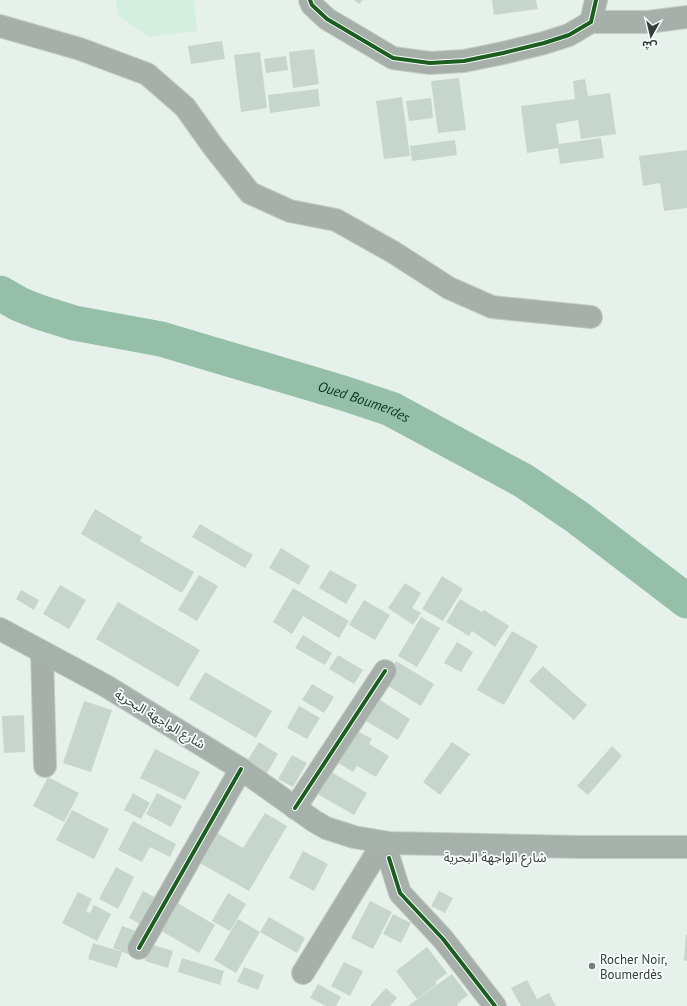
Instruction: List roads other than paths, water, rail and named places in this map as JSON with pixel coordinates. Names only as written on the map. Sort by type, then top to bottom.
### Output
[{"type":"main road","name":"شارع الواجهة البحرية","points":[[0,629],[106,686],[242,768],[314,821],[326,828],[354,837],[389,843],[571,847],[687,847]]},
{"type":"main road","name":"شارع الواجهة البحرية","points":[[314,821],[324,832],[348,848],[382,857],[687,857]]},
{"type":"street","points":[[310,0],[312,4],[328,19],[393,58],[430,63],[464,60],[517,50],[569,35],[591,22],[648,22],[687,17]]},
{"type":"street","points":[[591,22],[596,0]]},
{"type":"street","points":[[0,26],[80,50],[147,74],[185,107],[212,145],[250,192],[290,211],[336,220],[393,252],[449,288],[492,307],[591,317]]},
{"type":"street","points":[[42,652],[45,766]]},
{"type":"street","points":[[295,808],[385,670]]},
{"type":"street","points":[[139,948],[242,768]]},
{"type":"street","points":[[303,973],[382,857],[400,893],[443,939],[495,1006]]},
{"type":"waterway","name":"Oued Boumerdes","points":[[0,293],[19,304],[74,323],[161,339],[343,393],[391,409],[524,481],[577,517],[687,601]]},
{"type":"place","name":"Rocher Noir, Boumerdès","points":[[592,966]]}]
